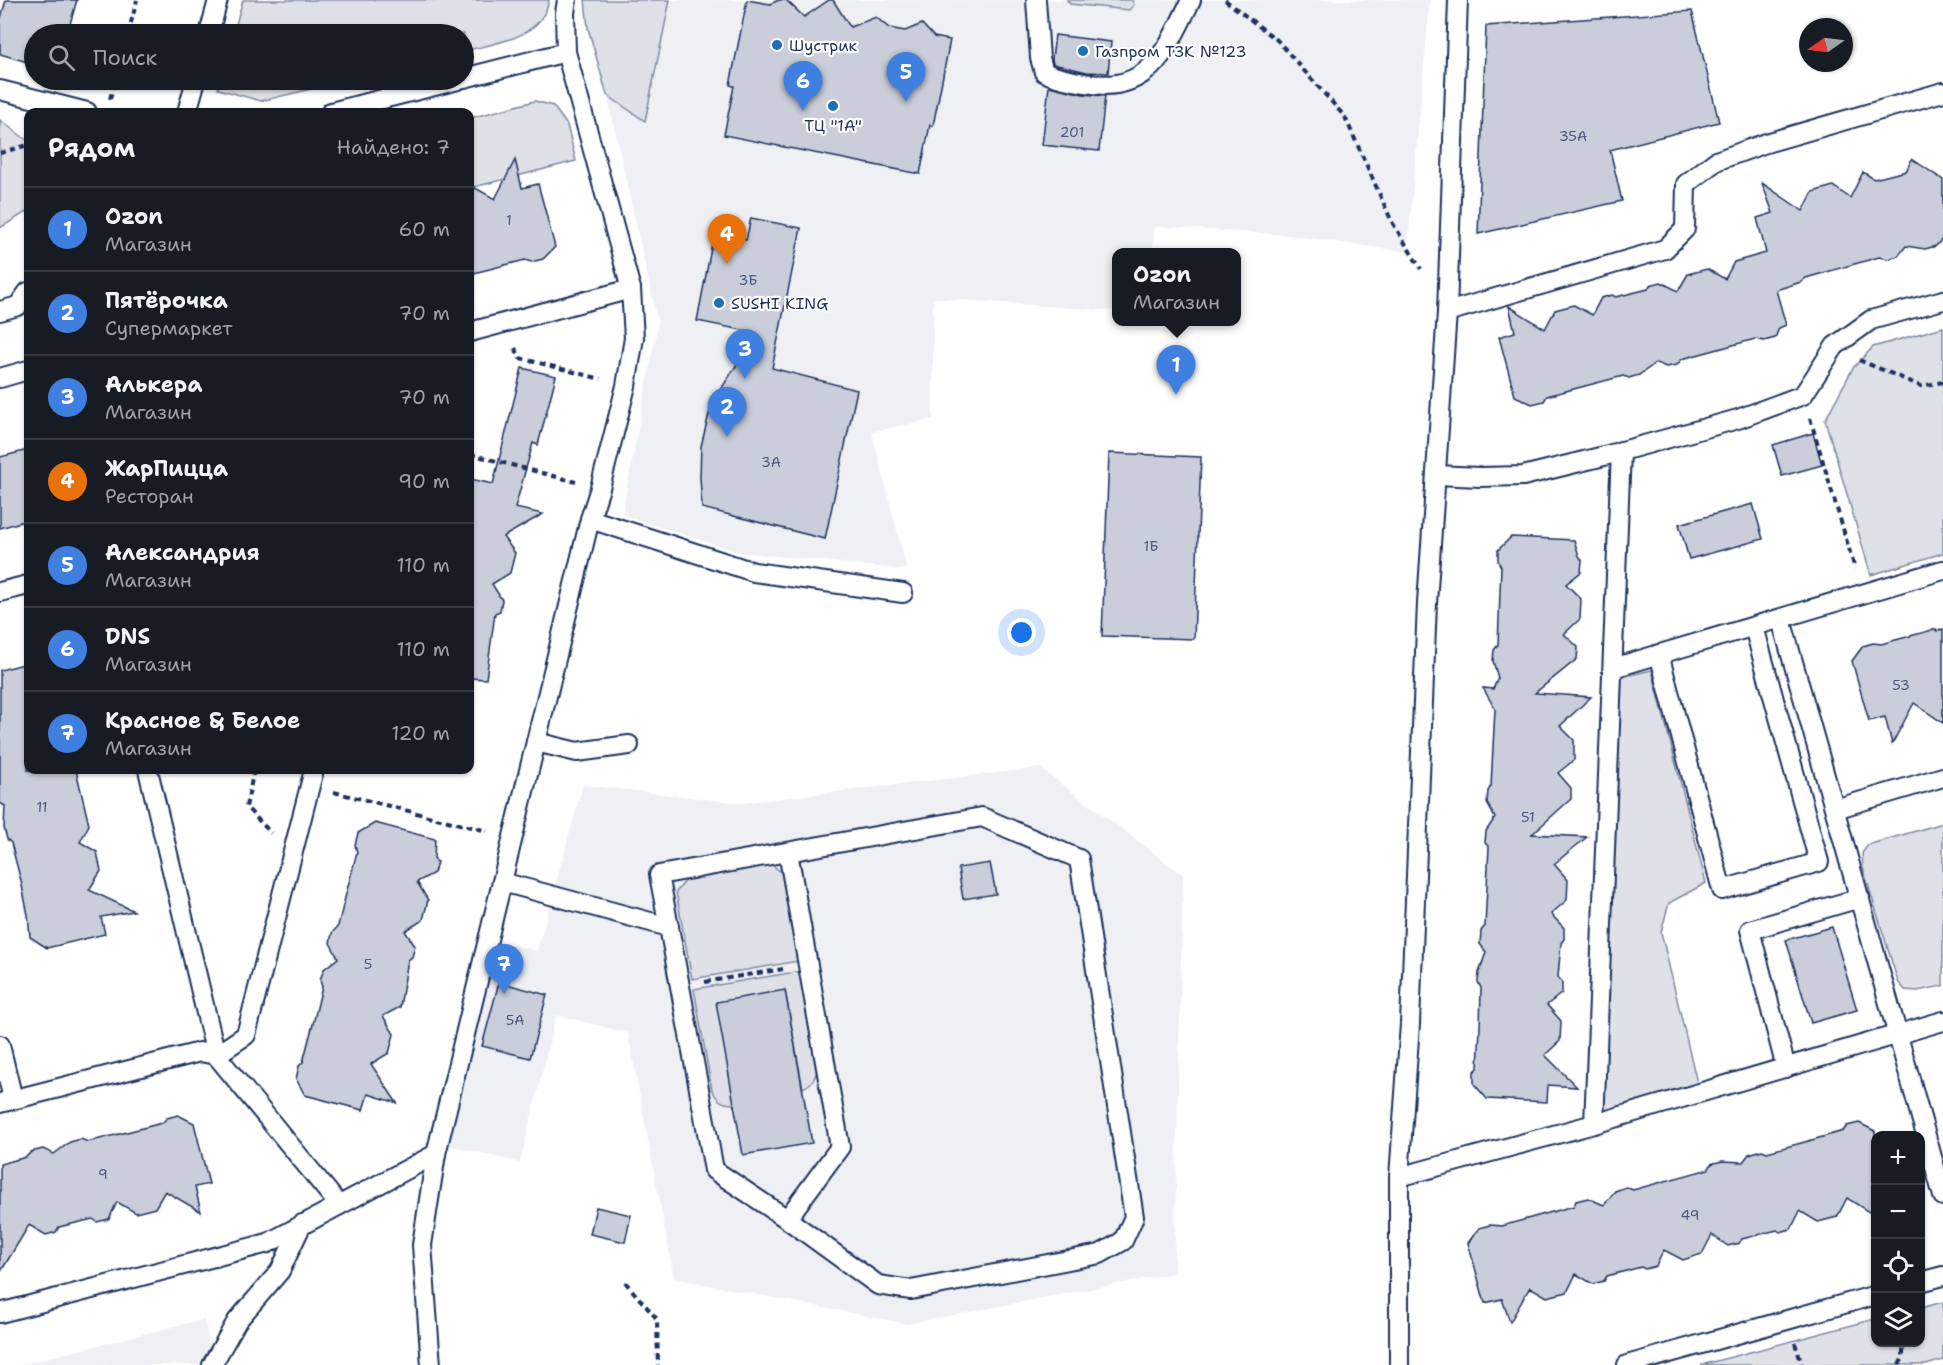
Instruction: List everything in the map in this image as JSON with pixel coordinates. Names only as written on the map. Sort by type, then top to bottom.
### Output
[{"type":"lane","points":[[212,24],[218,0]]},
{"type":"lane","points":[[431,1365],[422,1245],[436,1154],[590,519],[626,386],[634,338],[631,289],[566,52],[567,0]]},
{"type":"lane","points":[[1036,0],[1040,58],[1044,72],[1053,77],[1102,86],[1119,85],[1137,78],[1154,65],[1191,0]]},
{"type":"lane","points":[[1399,1365],[1399,1177],[1410,1024],[1426,603],[1447,312],[1458,0]]},
{"type":"lane","points":[[474,75],[566,52]]},
{"type":"lane","points":[[0,90],[71,108]]},
{"type":"lane","points":[[188,108],[193,90]]},
{"type":"lane","points":[[347,108],[418,90]]},
{"type":"lane","points":[[1447,312],[1665,249],[1685,229],[1686,184],[1716,161],[1766,143],[1943,92]]},
{"type":"lane","points":[[474,331],[631,289]]},
{"type":"lane","points":[[0,311],[18,306],[24,298]]},
{"type":"lane","points":[[1436,475],[1523,476],[1738,419],[1803,395],[1835,346],[1871,320],[1943,300]]},
{"type":"lane","points":[[0,378],[24,371]]},
{"type":"lane","points":[[1594,1124],[1621,451]]},
{"type":"lane","points":[[590,519],[754,572],[903,593]]},
{"type":"lane","points":[[1613,668],[1943,570]]},
{"type":"lane","points":[[0,592],[24,586]]},
{"type":"lane","points":[[1781,619],[1943,1196]]},
{"type":"lane","points":[[1659,654],[1722,890],[1808,866],[1819,862],[1754,627]]},
{"type":"lane","points":[[536,742],[577,752],[629,746]]},
{"type":"lane","points":[[149,774],[216,1055],[339,1205]]},
{"type":"lane","points":[[1835,809],[1943,777]]},
{"type":"lane","points":[[0,1045],[7,1101],[200,1052],[216,1055],[246,1035],[312,778]]},
{"type":"lane","points":[[982,817],[1079,860],[1134,1217],[1123,1241],[1100,1254],[911,1290],[878,1285],[714,1170],[669,927],[659,875],[982,817]]},
{"type":"lane","points":[[787,1219],[840,1148],[788,852]]},
{"type":"lane","points":[[502,882],[669,927]]},
{"type":"lane","points":[[1786,1068],[1750,930],[1860,898]]},
{"type":"lane","points":[[1399,1177],[1594,1124],[1943,1021]]},
{"type":"lane","points":[[0,1313],[268,1243],[436,1154]]},
{"type":"lane","points":[[212,1365],[237,1321],[280,1271],[302,1224]]},
{"type":"lane","points":[[1925,1281],[1943,1276]]},
{"type":"lane","points":[[1627,1365],[1871,1296]]},
{"type":"path","points":[[131,24],[137,0]]},
{"type":"path","points":[[1225,0],[1277,40],[1345,117],[1392,222],[1423,272]]},
{"type":"path","points":[[0,153],[24,146]]},
{"type":"path","points":[[502,323],[520,358],[626,386]]},
{"type":"path","points":[[1835,346],[1856,358],[1921,386],[1943,382]]},
{"type":"path","points":[[1803,395],[1863,594]]},
{"type":"path","points":[[474,455],[600,488]]},
{"type":"path","points":[[253,774],[246,807],[293,855]]},
{"type":"path","points":[[312,778],[512,837]]},
{"type":"path","points":[[681,986],[808,965]]},
{"type":"path","points":[[625,1282],[657,1319],[658,1365]]},
{"type":"path","points":[[1899,1365],[1903,1358],[1903,1347]]},
{"type":"shaded area","points":[[243,0],[549,0],[545,13],[527,31],[503,42],[474,49],[474,24],[236,24]]},
{"type":"shaded area","points":[[585,0],[670,0],[645,121],[607,95],[588,28]]},
{"type":"shaded area","points":[[670,0],[1430,0],[1407,252],[1288,235],[1154,226],[1153,248],[1112,248],[1112,311],[933,298],[933,419],[872,432],[907,570],[738,552],[622,515],[658,323],[607,95],[645,121]]},
{"type":"shaded area","points":[[1067,0],[1132,0],[1134,5],[1129,10],[1070,4]]},
{"type":"shaded area","points":[[222,90],[307,90],[261,101]]},
{"type":"shaded area","points":[[535,101],[553,106],[567,125],[576,161],[474,187],[474,117]]},
{"type":"shaded area","points":[[0,120],[24,138],[24,213],[0,228]]},
{"type":"shaded area","points":[[1943,327],[1943,553],[1871,575],[1825,420],[1853,368],[1873,347]]},
{"type":"shaded area","points":[[1652,670],[1706,883],[1669,903],[1661,932],[1698,1087],[1604,1114],[1621,677]]},
{"type":"shaded area","points":[[1040,768],[1183,875],[1174,1273],[907,1324],[674,1278],[628,1033],[556,1015],[520,1163],[445,1144],[495,940],[537,951],[583,785],[741,803]]},
{"type":"shaded area","points":[[1943,823],[1943,986],[1917,991],[1905,990],[1898,982],[1863,868],[1862,853],[1868,845]]},
{"type":"shaded area","points":[[770,863],[784,875],[799,961],[692,979],[676,892],[688,878]]},
{"type":"shaded area","points":[[801,971],[818,1065],[814,1079],[803,1088],[785,990],[734,1104],[721,1101],[712,1090],[694,989]]},
{"type":"shaded area","points":[[1943,1302],[1943,1360],[1926,1365],[1701,1365],[1871,1320],[1871,1347],[1925,1347],[1925,1307]]},
{"type":"shaded area","points":[[204,1319],[214,1365],[19,1365]]},
{"type":"building","points":[[6,0],[77,0],[70,24],[24,24],[24,61],[0,54],[0,21]]},
{"type":"building","name":"ТЦ \"1А\"","points":[[747,0],[770,4],[786,0],[804,17],[829,0],[833,0],[850,27],[876,17],[889,28],[905,31],[922,24],[934,37],[950,40],[933,126],[930,125],[920,174],[724,135],[734,86],[730,85]]},
{"type":"building","points":[[1692,11],[1719,122],[1610,150],[1622,201],[1478,234],[1486,26]]},
{"type":"building","points":[[1055,35],[1111,42],[1108,73],[1087,72],[1053,64]]},
{"type":"building","points":[[1049,86],[1083,94],[1105,96],[1099,151],[1042,145]]},
{"type":"building","points":[[1912,159],[1943,180],[1943,238],[1936,246],[1925,249],[1906,246],[1898,256],[1888,259],[1879,257],[1806,278],[1801,282],[1776,290],[1786,325],[1779,328],[1775,338],[1764,341],[1755,339],[1682,359],[1677,365],[1666,367],[1656,363],[1639,375],[1629,378],[1623,376],[1547,396],[1544,401],[1532,404],[1515,396],[1499,337],[1515,332],[1509,306],[1545,329],[1555,310],[1574,305],[1592,315],[1601,298],[1612,295],[1616,297],[1648,289],[1650,285],[1661,282],[1678,291],[1688,274],[1707,269],[1725,279],[1734,262],[1766,253],[1757,218],[1773,213],[1762,183],[1803,211],[1813,192],[1833,186],[1850,198],[1863,172],[1874,179],[1906,171]]},
{"type":"building","points":[[515,160],[522,188],[538,184],[555,247],[543,259],[531,262],[525,260],[474,273],[474,187],[495,199]]},
{"type":"building","points":[[751,218],[801,228],[772,368],[857,390],[825,539],[702,508],[701,446],[709,414],[723,386],[757,333],[697,321],[714,233],[746,240]]},
{"type":"building","points":[[522,368],[556,376],[538,445],[533,443],[515,508],[543,514],[503,537],[515,553],[510,573],[492,584],[502,600],[500,611],[495,613],[486,679],[474,678],[474,480],[493,484]]},
{"type":"building","points":[[1813,433],[1822,465],[1782,476],[1773,445]]},
{"type":"building","points":[[24,451],[24,521],[0,528],[0,457]]},
{"type":"building","points":[[1109,453],[1201,457],[1194,639],[1102,636]]},
{"type":"building","points":[[1753,504],[1763,539],[1689,559],[1679,524]]},
{"type":"building","points":[[1511,537],[1574,540],[1582,560],[1581,572],[1566,584],[1581,599],[1580,619],[1564,634],[1578,647],[1577,659],[1535,693],[1591,697],[1560,726],[1574,740],[1574,760],[1558,773],[1571,788],[1571,799],[1532,834],[1587,837],[1554,864],[1568,880],[1567,900],[1551,914],[1564,928],[1558,977],[1562,982],[1562,993],[1547,1005],[1561,1021],[1560,1041],[1545,1055],[1577,1087],[1548,1085],[1547,1102],[1487,1099],[1474,1084],[1474,1072],[1478,1068],[1480,1028],[1481,988],[1478,982],[1486,952],[1480,944],[1481,931],[1485,926],[1489,847],[1485,843],[1486,831],[1495,818],[1487,803],[1491,786],[1495,709],[1483,688],[1493,689],[1498,678],[1493,661],[1494,650],[1498,645],[1501,567],[1498,561],[1498,550]]},
{"type":"building","points":[[1936,629],[1936,631],[1943,629],[1943,723],[1914,703],[1892,744],[1885,717],[1869,721],[1852,661],[1863,646],[1873,643],[1881,644]]},
{"type":"building","points":[[24,664],[24,774],[77,774],[89,825],[80,842],[97,852],[101,871],[89,890],[134,911],[101,917],[105,934],[47,948],[30,937],[21,881],[11,843],[7,839],[4,828],[5,806],[0,803],[0,670]]},
{"type":"building","points":[[375,823],[435,839],[434,858],[437,862],[434,873],[417,882],[428,900],[423,920],[405,931],[415,946],[412,957],[408,960],[400,1007],[383,1016],[394,1034],[389,1053],[371,1064],[397,1103],[368,1094],[363,1110],[305,1095],[296,1079],[299,1066],[303,1062],[322,987],[320,980],[324,969],[338,958],[330,943],[332,933],[338,926],[357,852],[355,845],[358,833]]},
{"type":"building","points":[[990,863],[996,894],[963,899],[958,868]]},
{"type":"building","points":[[1832,927],[1857,1010],[1811,1023],[1786,940]]},
{"type":"building","points":[[499,982],[547,995],[530,1058],[482,1046]]},
{"type":"building","points":[[785,990],[812,1143],[743,1155],[716,1002]]},
{"type":"building","points":[[178,1115],[194,1123],[209,1184],[195,1187],[201,1212],[165,1191],[155,1208],[136,1213],[117,1202],[109,1219],[97,1222],[93,1219],[59,1227],[56,1232],[46,1235],[29,1225],[0,1273],[0,1164],[26,1157],[31,1152],[43,1149],[54,1154],[70,1142],[81,1139],[88,1142],[162,1123],[167,1118]]},
{"type":"building","points":[[1859,1123],[1875,1131],[1871,1131],[1871,1213],[1847,1198],[1837,1217],[1818,1222],[1800,1211],[1791,1229],[1780,1232],[1777,1230],[1742,1239],[1739,1243],[1728,1246],[1712,1235],[1702,1254],[1683,1260],[1664,1250],[1656,1266],[1645,1269],[1641,1267],[1607,1276],[1604,1281],[1593,1284],[1576,1274],[1567,1292],[1547,1297],[1530,1287],[1510,1322],[1502,1299],[1485,1303],[1468,1243],[1479,1228],[1490,1225],[1502,1226],[1574,1206],[1576,1201],[1588,1198],[1604,1205],[1615,1191],[1626,1187],[1633,1190],[1709,1169],[1711,1164],[1722,1161],[1743,1162],[1749,1154],[1762,1150],[1767,1152],[1805,1142],[1843,1131],[1847,1126]]},
{"type":"building","points":[[596,1207],[631,1215],[625,1242],[590,1234]]},
{"type":"place","name":"Шустрик","points":[[777,45]]},
{"type":"place","name":"Газпром ТЗК №123","points":[[1083,51]]},
{"type":"place","name":"Александрия","points":[[906,102]]},
{"type":"place","name":"ТЦ \"1А\"","points":[[833,106]]},
{"type":"place","name":"DNS","points":[[803,111]]},
{"type":"place","name":"ЖарПицца","points":[[727,264]]},
{"type":"place","name":"SUSHI KING","points":[[719,303]]},
{"type":"place","name":"Алькера","points":[[745,379]]},
{"type":"place","name":"Ozon","points":[[1176,395]]},
{"type":"place","name":"Пятёрочка","points":[[727,437]]},
{"type":"place","name":"Красное & Белое","points":[[504,994]]}]
